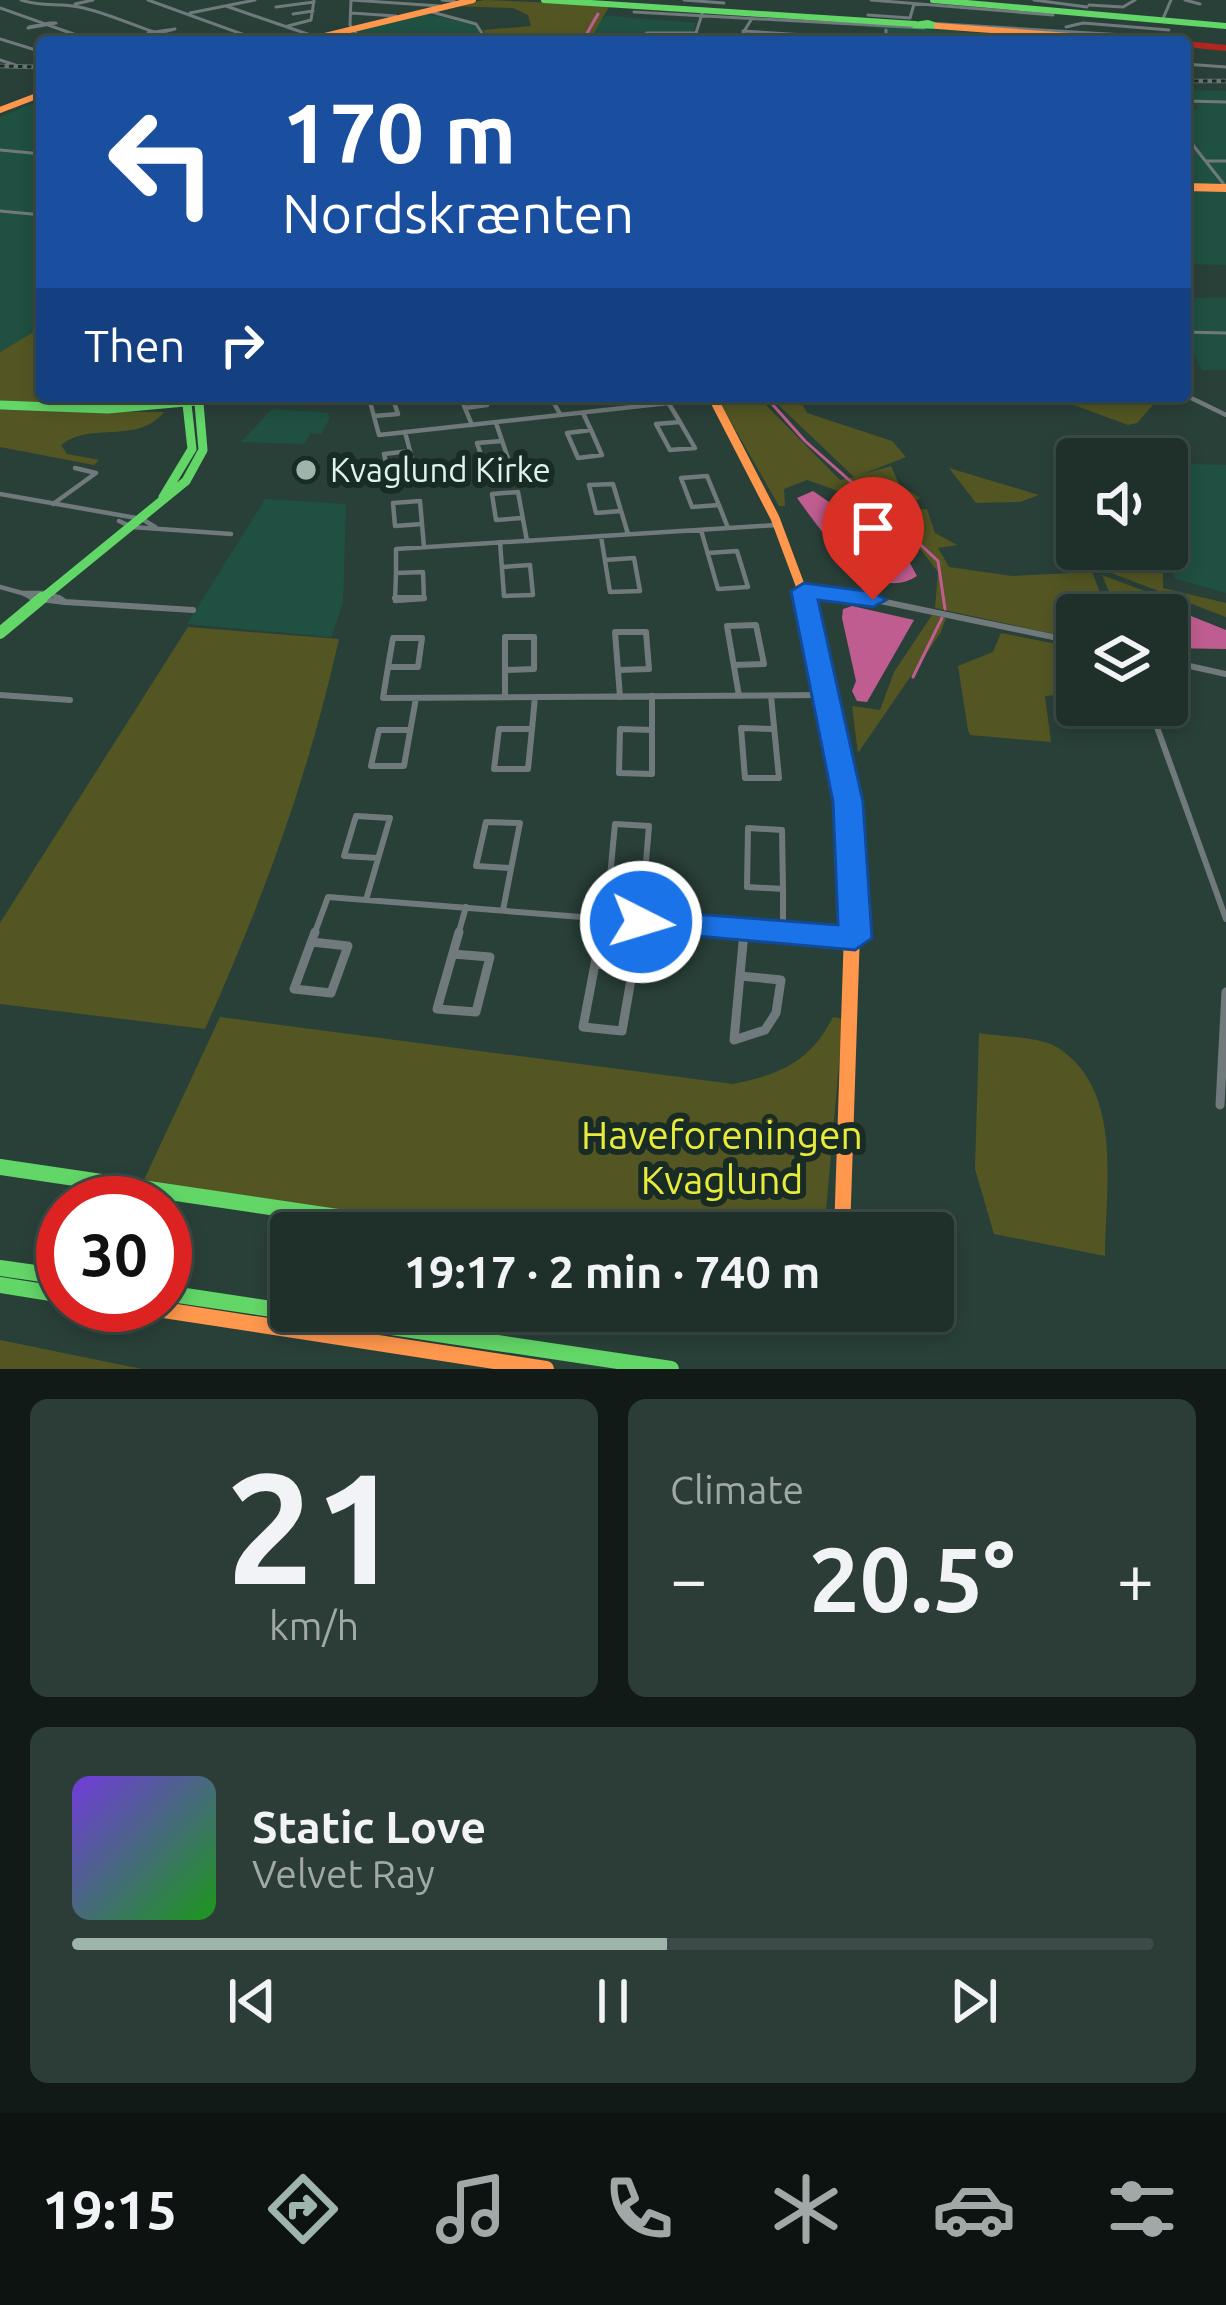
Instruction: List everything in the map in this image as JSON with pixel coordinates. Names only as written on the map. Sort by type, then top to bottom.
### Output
[{"type":"main road","points":[[544,0],[925,26],[1161,31],[1226,26]]},
{"type":"main road","points":[[358,35],[458,2]]},
{"type":"main road","points":[[935,2],[1088,6],[1161,31]]},
{"type":"main road","points":[[1191,43],[1226,48]]},
{"type":"main road","points":[[1,109],[36,99]]},
{"type":"main road","points":[[1191,188],[1226,188]]},
{"type":"main road","points":[[0,405],[80,410],[208,402]]},
{"type":"main road","points":[[716,402],[780,524],[804,591],[830,695],[848,802],[855,938],[854,1054],[843,1212]]},
{"type":"main road","points":[[0,633],[144,522],[190,459],[193,404]]},
{"type":"main road","points":[[0,1167],[304,1212]]},
{"type":"main road","points":[[0,1268],[36,1273]]},
{"type":"main road","points":[[0,1285],[36,1290]]},
{"type":"main road","points":[[192,1297],[671,1369]]},
{"type":"main road","points":[[192,1315],[546,1369]]},
{"type":"street","points":[[21,0],[138,24],[155,22]]},
{"type":"street","points":[[60,7],[93,0]]},
{"type":"street","points":[[148,0],[248,36]]},
{"type":"street","points":[[209,0],[313,36]]},
{"type":"street","points":[[186,14],[259,0]]},
{"type":"street","points":[[358,35],[351,0],[458,2]]},
{"type":"street","points":[[684,0],[724,3]]},
{"type":"street","points":[[882,36],[874,22],[871,0],[935,2],[925,26]]},
{"type":"street","points":[[1034,0],[1124,7],[1135,0]]},
{"type":"street","points":[[1063,29],[1087,23],[1161,31],[1171,0]]},
{"type":"street","points":[[1185,0],[1200,3]]},
{"type":"street","points":[[276,7],[314,1],[310,21],[285,26]]},
{"type":"street","points":[[634,12],[838,26],[910,18],[914,4]]},
{"type":"street","points":[[973,26],[987,5],[1053,16]]},
{"type":"street","points":[[0,8],[78,36]]},
{"type":"street","points":[[293,14],[313,11]]},
{"type":"street","points":[[428,11],[476,24],[484,36]]},
{"type":"street","points":[[351,13],[396,16]]},
{"type":"street","points":[[696,33],[701,13]]},
{"type":"street","points":[[1024,13],[1024,26]]},
{"type":"street","points":[[0,16],[16,15]]},
{"type":"street","points":[[32,20],[40,18]]},
{"type":"street","points":[[743,31],[752,20]]},
{"type":"street","points":[[138,24],[149,36]]},
{"type":"street","points":[[837,36],[838,26]]},
{"type":"street","points":[[973,26],[1128,36]]},
{"type":"street","points":[[743,31],[802,36]]},
{"type":"street","points":[[743,31],[750,36]]},
{"type":"street","points":[[641,36],[700,36]]},
{"type":"street","points":[[0,39],[36,50]]},
{"type":"street","points":[[0,60],[15,65]]},
{"type":"street","points":[[1191,64],[1226,67]]},
{"type":"street","points":[[1191,101],[1226,102]]},
{"type":"street","points":[[1191,142],[1226,188]]},
{"type":"street","points":[[0,150],[36,153]]},
{"type":"street","points":[[1205,160],[1226,161]]},
{"type":"street","points":[[0,211],[36,214]]},
{"type":"street","points":[[1191,332],[1226,333]]},
{"type":"street","points":[[1191,398],[1226,415]]},
{"type":"street","points":[[370,402],[379,435],[682,402]]},
{"type":"street","points":[[374,416],[398,414],[394,402]]},
{"type":"street","points":[[462,402],[472,425]]},
{"type":"street","points":[[465,408],[486,402]]},
{"type":"street","points":[[554,402],[561,416]]},
{"type":"street","points":[[644,402],[646,406]]},
{"type":"street","points":[[669,404],[688,435],[695,448],[670,450],[656,424],[680,422]]},
{"type":"street","points":[[583,413],[591,430],[602,455],[578,458],[567,433],[591,430]]},
{"type":"street","points":[[496,422],[510,464],[485,467],[477,443],[502,441]]},
{"type":"street","points":[[406,432],[415,472],[389,475],[384,454],[410,451]]},
{"type":"street","points":[[51,505],[96,472],[76,468]]},
{"type":"street","points":[[719,505],[692,507],[681,478],[707,476],[719,505],[728,528]]},
{"type":"street","points":[[621,512],[596,513],[589,485],[613,484],[628,534]]},
{"type":"street","points":[[522,518],[496,520],[492,494],[518,492],[527,541]]},
{"type":"street","points":[[0,494],[116,519],[231,534]]},
{"type":"street","points":[[422,524],[394,526],[393,503],[419,501],[422,524],[424,548]]},
{"type":"street","points":[[116,519],[144,522]]},
{"type":"street","points":[[395,573],[423,572],[424,599],[395,601],[395,573],[395,549],[780,524]]},
{"type":"street","points":[[701,530],[718,589],[748,587],[737,551],[708,553]]},
{"type":"street","points":[[601,536],[610,592],[640,591],[634,559],[605,560]]},
{"type":"street","points":[[500,542],[502,567],[505,596],[533,595],[530,565],[502,567]]},
{"type":"street","points":[[0,587],[65,602],[142,611],[193,610]]},
{"type":"street","points":[[804,591],[845,594],[1056,639]]},
{"type":"street","points":[[22,592],[65,602]]},
{"type":"street","points":[[734,665],[764,664],[756,625],[727,626],[739,696]]},
{"type":"street","points":[[619,670],[650,669],[646,632],[615,632],[620,697]]},
{"type":"street","points":[[505,670],[534,669],[534,637],[505,637],[505,670],[505,697]]},
{"type":"street","points":[[388,667],[418,667],[422,638],[393,638],[388,667],[383,698],[830,695]]},
{"type":"street","points":[[1188,666],[1226,674]]},
{"type":"street","points":[[0,695],[70,700]]},
{"type":"street","points":[[652,696],[652,730],[652,774],[619,773],[620,729],[652,730]]},
{"type":"street","points":[[771,696],[779,778],[745,778],[741,728],[774,729]]},
{"type":"street","points":[[532,729],[499,729],[494,769],[528,769],[532,729],[535,697]]},
{"type":"street","points":[[410,730],[379,730],[371,766],[404,766],[416,698]]},
{"type":"street","points":[[1157,726],[1226,919]]},
{"type":"street","points":[[366,900],[390,818],[356,816],[344,856],[378,858]]},
{"type":"street","points":[[503,910],[520,823],[486,821],[476,866],[511,868]]},
{"type":"street","points":[[641,922],[649,826],[615,824],[610,878],[644,879]]},
{"type":"street","points":[[783,889],[747,887],[748,828],[782,830],[783,889],[783,934]]},
{"type":"street","points":[[311,942],[347,946],[331,993],[294,989],[311,942],[328,897],[855,938]]},
{"type":"street","points":[[453,954],[490,957],[476,1012],[437,1009],[466,907]]},
{"type":"street","points":[[595,964],[633,968],[622,1031],[583,1027],[595,964],[604,919]]},
{"type":"street","points":[[740,976],[782,980],[779,1011],[770,1027],[744,1041],[734,1040],[744,930]]},
{"type":"street","points":[[1220,1105],[1226,992]]},
{"type":"shaded area","points":[[423,13],[474,25],[487,36],[331,36]]},
{"type":"shaded area","points":[[606,15],[696,23],[693,32],[591,34]]},
{"type":"shaded area","points":[[870,23],[1039,36],[884,36],[884,29],[867,27]]},
{"type":"shaded area","points":[[1191,90],[1226,91],[1226,265],[1191,264],[1191,110],[1199,109]]},
{"type":"shaded area","points":[[36,102],[36,331],[0,352],[0,117]]},
{"type":"shaded area","points":[[1191,298],[1226,298],[1226,370],[1202,370],[1191,347]]},
{"type":"shaded area","points":[[272,409],[328,413],[330,418],[321,434],[311,433],[304,444],[241,442]]},
{"type":"shaded area","points":[[1188,464],[1226,465],[1226,593],[1174,578],[1171,570],[1188,570]]},
{"type":"shaded area","points":[[813,491],[905,554],[917,576],[899,583],[882,581],[848,561],[797,498]]},
{"type":"shaded area","points":[[265,499],[346,504],[343,603],[331,637],[187,624]]},
{"type":"shaded area","points":[[852,606],[914,620],[867,702],[857,701],[852,691],[856,681],[842,618],[843,609]]},
{"type":"shaded area","points":[[1188,616],[1226,630],[1226,649],[1188,648]]},
{"type":"green space","points":[[485,0],[610,5],[592,36],[487,36],[483,30],[531,26],[528,15],[513,8],[452,6]]},
{"type":"green space","points":[[36,331],[36,402],[139,402],[102,405],[0,401],[0,352]]},
{"type":"green space","points":[[719,402],[763,402],[840,480],[854,477],[775,402],[801,402],[807,413],[892,441],[906,457],[863,474],[891,466],[899,484],[920,498],[903,510],[927,509],[935,533],[957,545],[938,548],[949,567],[1012,576],[1092,572],[1101,594],[1056,594],[1056,634],[935,608],[938,572],[881,513],[807,480],[784,489],[785,506],[779,506]]},
{"type":"green space","points":[[1066,402],[1156,402],[1137,423],[1128,425]]},
{"type":"green space","points":[[0,410],[164,412],[141,428],[86,434],[61,445],[67,454],[99,460],[94,465],[0,447]]},
{"type":"green space","points":[[949,468],[1039,495],[1020,502],[976,503]]},
{"type":"green space","points":[[1104,570],[1163,570],[1163,588],[1226,603],[1226,617],[1188,602],[1188,594],[1166,594]]},
{"type":"green space","points":[[1102,575],[1152,594],[1110,594]]},
{"type":"green space","points":[[932,615],[946,618],[941,632],[858,753],[852,706],[880,710],[894,672]]},
{"type":"green space","points":[[188,627],[339,639],[282,837],[205,1029],[0,1004],[0,923]]},
{"type":"green space","points":[[1001,633],[1056,644],[1056,695],[1045,696],[1051,742],[970,735],[958,666],[993,652]]},
{"type":"green space","name":"Haveforeningen Kvaglund","points":[[220,1017],[733,1084],[792,1064],[815,1045],[833,1017],[843,1019],[826,1212],[358,1212],[192,1189],[192,1176],[146,1176]]},
{"type":"green space","points":[[979,1033],[1052,1045],[1080,1068],[1094,1090],[1108,1173],[1105,1256],[994,1234],[975,1169]]},
{"type":"green space","points":[[0,1340],[142,1369],[0,1369]]},
{"type":"waterway","points":[[585,36],[598,14]]},
{"type":"waterway","points":[[770,402],[805,441],[875,503]]},
{"type":"waterway","points":[[880,507],[938,561],[945,609]]},
{"type":"waterway","points":[[913,677],[942,618]]},
{"type":"railway","points":[[0,66],[36,67]]},
{"type":"railway","points":[[1191,81],[1226,81]]},
{"type":"traffic: fast","points":[[544,0],[915,24]]},
{"type":"traffic: fast","points":[[933,0],[1226,26]]},
{"type":"traffic: fast","points":[[928,23],[937,26],[914,25],[928,23]]},
{"type":"traffic: fast","points":[[0,405],[108,409],[185,402]]},
{"type":"traffic: fast","points":[[0,633],[186,481],[203,450],[199,403]]},
{"type":"traffic: fast","points":[[163,497],[192,449],[187,404]]},
{"type":"traffic: fast","points":[[0,1167],[304,1212]]},
{"type":"traffic: fast","points":[[0,1268],[36,1273]]},
{"type":"traffic: fast","points":[[0,1285],[36,1291]]},
{"type":"traffic: fast","points":[[192,1297],[671,1369]]},
{"type":"traffic: slow","points":[[325,36],[473,0]]},
{"type":"traffic: slow","points":[[937,26],[1071,36]]},
{"type":"traffic: slow","points":[[0,110],[36,96]]},
{"type":"traffic: slow","points":[[1191,187],[1226,188]]},
{"type":"traffic: slow","points":[[715,402],[786,543],[824,673],[838,752],[852,912],[851,1072],[843,1212]]},
{"type":"traffic: slow","points":[[192,1314],[546,1369]]},
{"type":"traffic: jam","points":[[1191,45],[1226,48]]},
{"type":"place","name":"Kvaglund Kirke","points":[[306,470]]},
{"type":"route","points":[[641,922],[855,938],[848,802],[830,695],[804,591],[873,600]]}]
